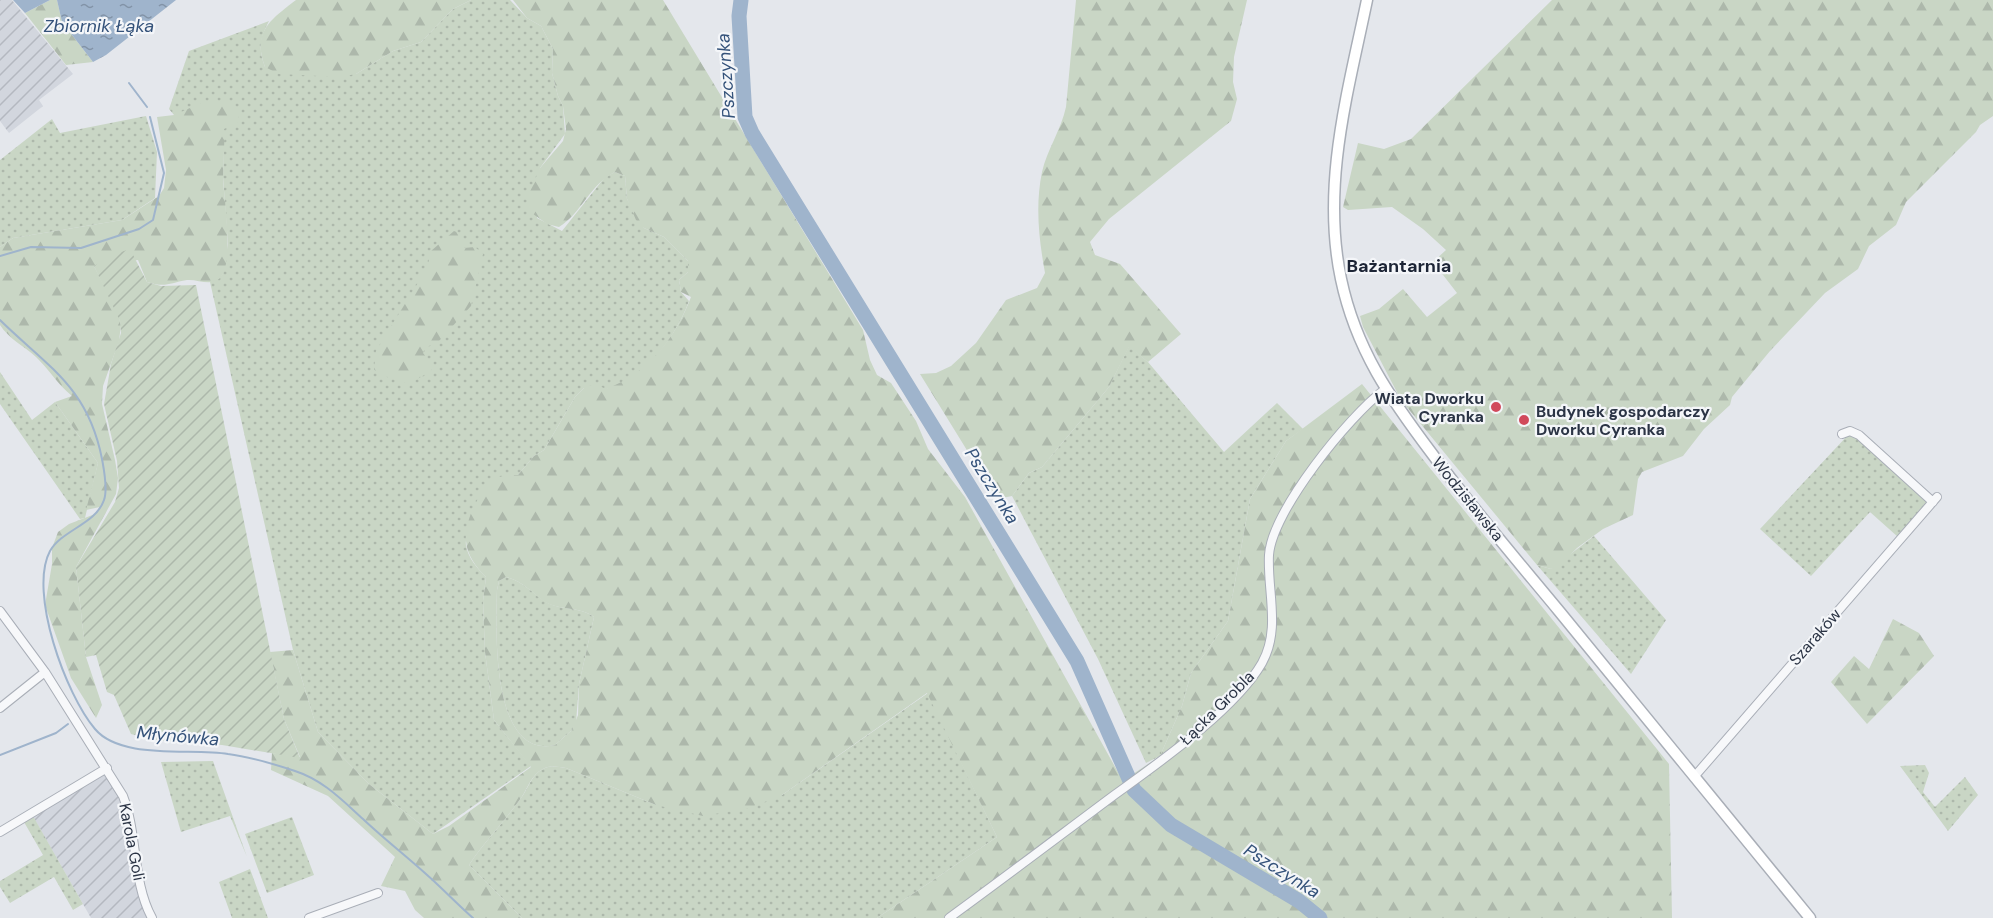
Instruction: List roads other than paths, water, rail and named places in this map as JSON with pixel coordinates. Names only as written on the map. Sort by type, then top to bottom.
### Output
[{"type":"main road","name":"Wodzisławska","points":[[1366,0],[1336,157],[1333,232],[1341,278],[1360,343],[1384,390],[1452,481],[1810,918]]},
{"type":"street","name":"Łącka Grobla","points":[[949,918],[1156,766],[1214,716],[1261,663],[1269,645],[1273,615],[1269,553],[1278,527],[1301,482],[1364,409],[1384,390]]},
{"type":"street","name":"Szaraków","points":[[1694,777],[1935,499],[1859,435],[1850,431],[1842,434]]},
{"type":"street","name":"Karola Goli","points":[[0,611],[45,672],[123,796],[130,815],[140,879],[152,918]]},
{"type":"street","points":[[0,708],[45,672]]},
{"type":"street","points":[[0,832],[107,768]]},
{"type":"street","points":[[309,918],[378,893]]},
{"type":"water","name":"Zbiornik Łąka","points":[[13,0],[50,0],[25,13]]},
{"type":"water","name":"Zbiornik Łąka","points":[[57,0],[176,0],[106,55],[93,62],[62,22]]},
{"type":"waterway","name":"Pszczynka","points":[[741,0],[739,16],[745,117],[752,133],[1077,661],[1134,790],[1171,825],[1299,901],[1320,918]]},
{"type":"waterway","name":"Młynówka","points":[[129,83],[147,107]]},
{"type":"waterway","name":"Młynówka","points":[[0,256],[31,247],[81,248],[139,229],[153,220],[164,173],[150,117]]},
{"type":"waterway","name":"Młynówka","points":[[0,320],[50,366],[76,396],[96,434],[102,459],[106,485],[104,500],[100,508],[87,521],[55,544],[44,569],[47,616],[53,643],[73,693],[95,729],[107,739],[138,749],[237,755],[271,763],[305,775],[340,798],[473,918]]},
{"type":"waterway","points":[[0,755],[56,733],[68,724]]},
{"type":"place","name":"Wiata Dworku Cyranka","points":[[1496,407]]},
{"type":"place","name":"Budynek gospodarczy Dworku Cyranka","points":[[1524,420]]},
{"type":"district","name":"Bażantarnia","points":[[1399,266]]}]
